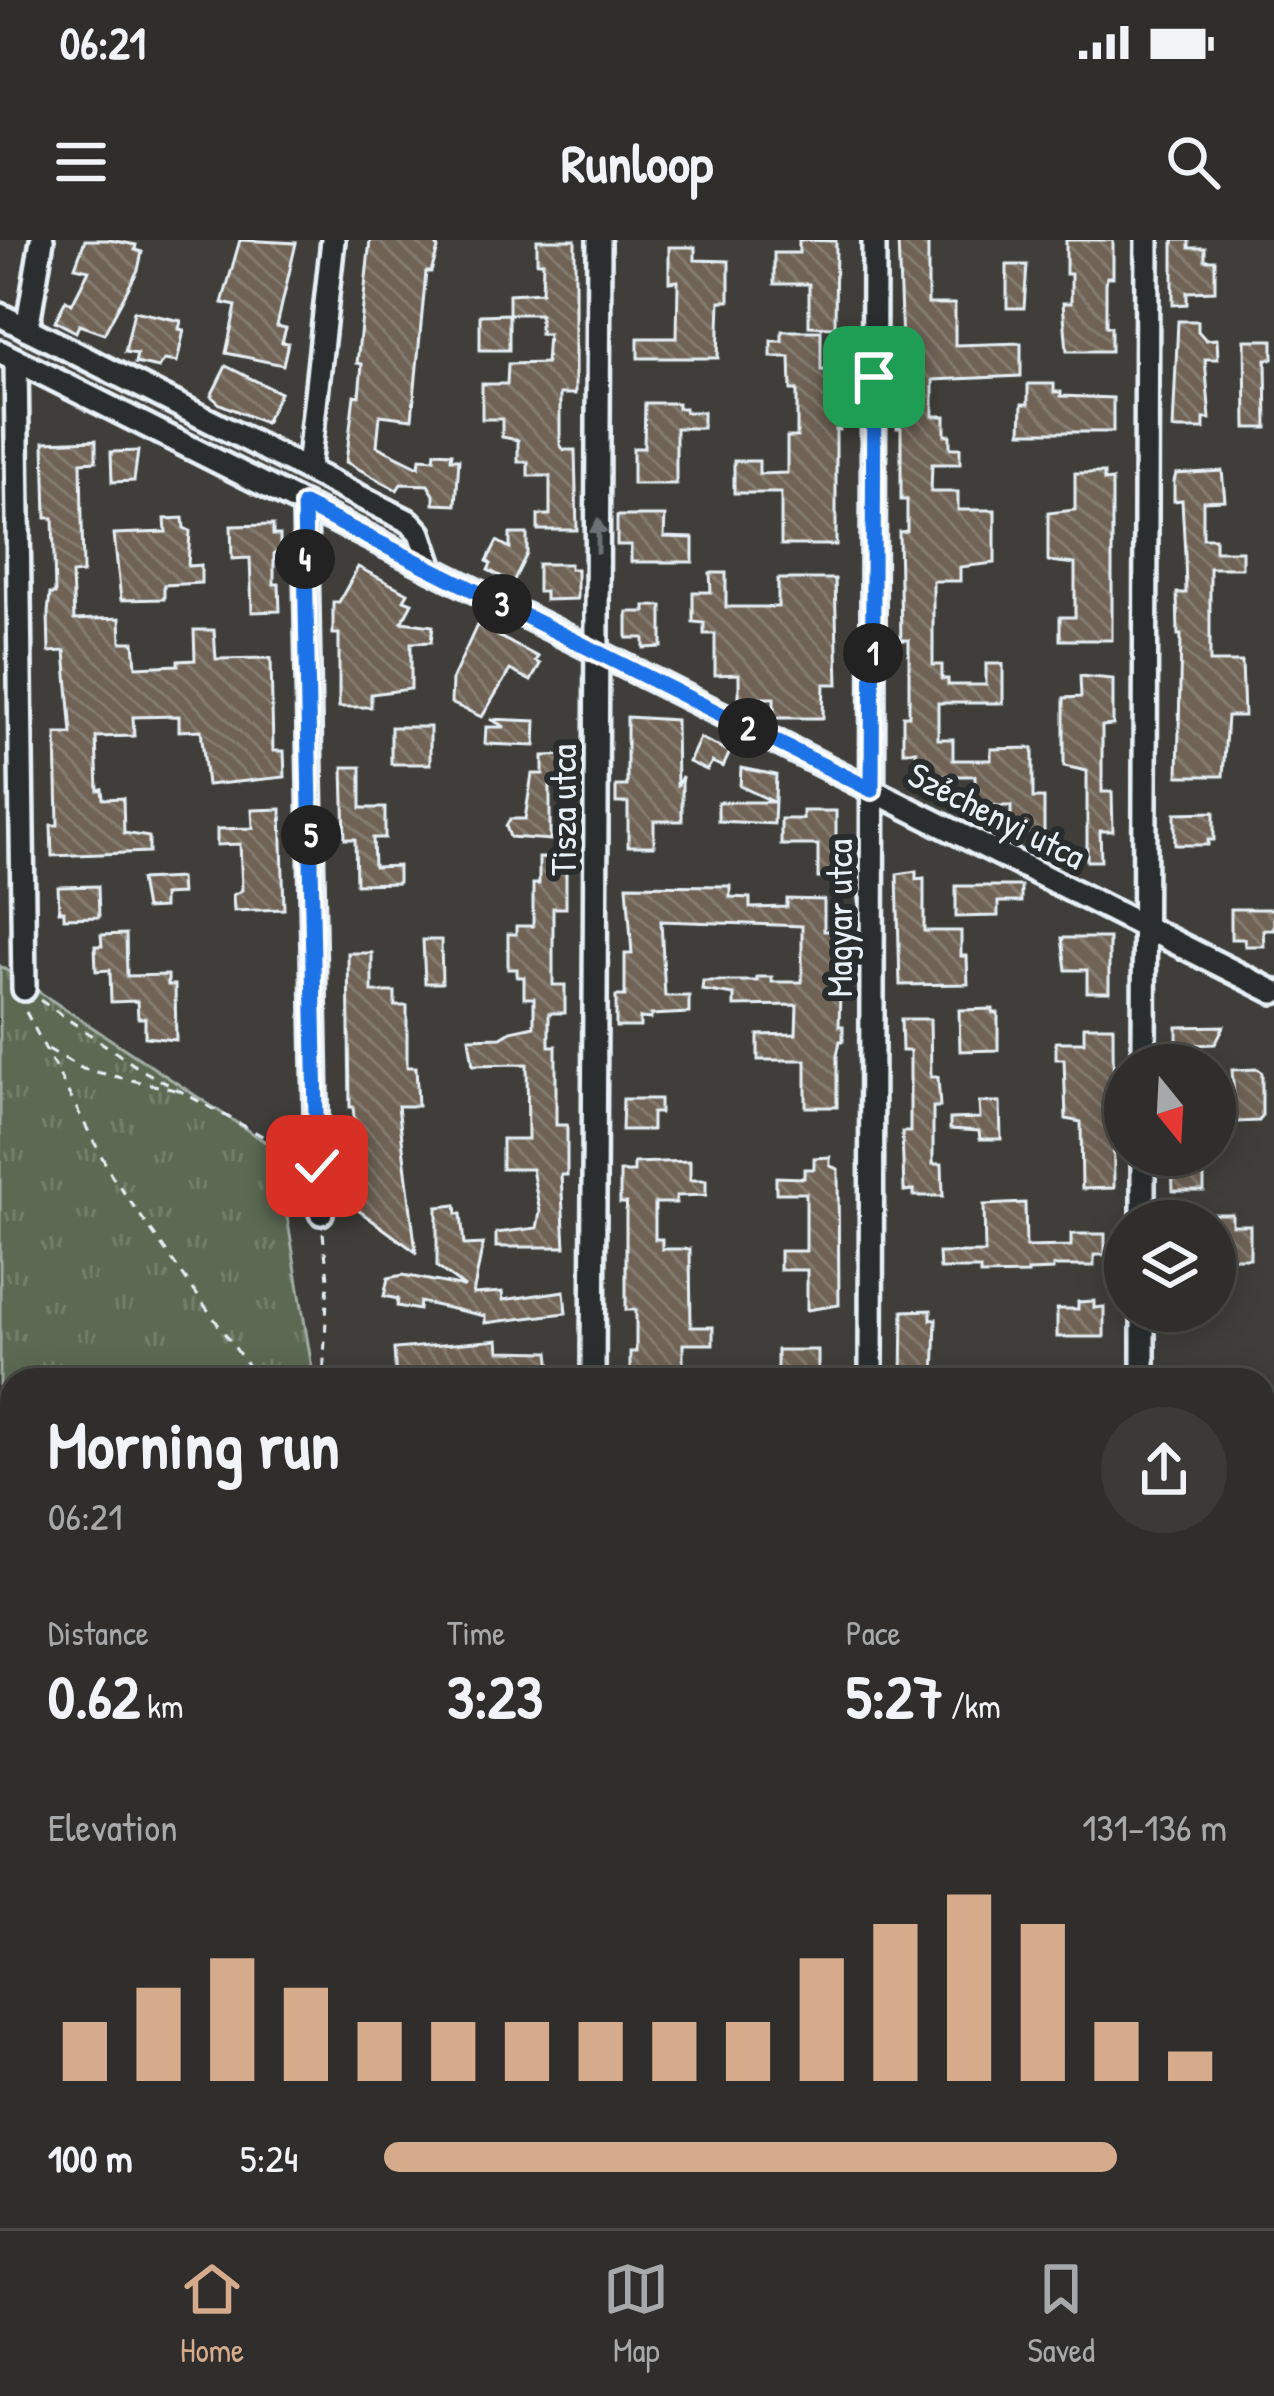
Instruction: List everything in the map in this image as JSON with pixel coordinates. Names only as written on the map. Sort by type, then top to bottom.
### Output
[{"type":"street","points":[[27,329],[42,240]]},
{"type":"street","points":[[308,470],[333,240]]},
{"type":"street","name":"Tisza utca","points":[[593,1368],[599,240]]},
{"type":"street","name":"Magyar utca","points":[[871,1368],[874,240]]},
{"type":"street","points":[[1144,1044],[1147,240]]},
{"type":"street","points":[[0,315],[410,522],[420,533],[432,568]]},
{"type":"street","points":[[8,356],[24,989]]},
{"type":"street","name":"Széchenyi utca","points":[[8,356],[1274,992]]},
{"type":"street","points":[[304,505],[321,1214]]},
{"type":"street","points":[[1143,1332],[1143,1368]]},
{"type":"path","points":[[24,989],[26,1012],[112,1176],[249,1368]]},
{"type":"path","points":[[24,989],[140,1069],[317,1166]]},
{"type":"path","points":[[45,1048],[83,1069],[182,1092]]},
{"type":"path","points":[[321,1214],[328,1280],[323,1368]]},
{"type":"green space","points":[[0,966],[276,1149],[312,1368],[0,1368]]},
{"type":"building","points":[[85,240],[136,245],[135,250],[142,252],[138,270],[104,334],[79,325],[76,332],[55,321],[66,300],[72,304],[89,270],[75,267]]},
{"type":"building","points":[[240,240],[296,243],[277,326],[286,328],[283,365],[226,353],[236,306],[222,303]]},
{"type":"building","points":[[370,240],[435,240],[438,249],[431,272],[426,272],[412,419],[380,415],[377,446],[419,467],[420,458],[434,459],[435,452],[452,453],[451,459],[459,459],[456,505],[434,504],[428,485],[401,484],[397,490],[346,462],[354,395],[359,396],[362,364],[357,363]]},
{"type":"building","points":[[537,240],[575,240],[575,394],[560,394],[560,445],[575,450],[577,530],[538,530],[538,515],[550,515],[550,476],[528,476],[528,462],[518,462],[518,440],[502,437],[502,419],[482,419],[482,384],[507,384],[508,364],[546,363],[548,334],[540,334],[540,314],[509,314],[509,294],[542,292],[543,262],[537,262]]},
{"type":"building","points":[[799,240],[836,241],[835,327],[809,326],[809,284],[774,284],[774,253],[799,253]]},
{"type":"building","points":[[898,240],[928,240],[928,304],[955,304],[955,345],[1021,343],[1021,376],[933,380],[933,416],[945,416],[945,435],[950,435],[950,448],[960,448],[960,464],[932,464],[931,492],[958,492],[958,510],[995,510],[995,563],[960,567],[960,581],[933,581],[933,665],[942,665],[942,679],[948,679],[948,685],[986,685],[986,664],[1003,664],[1003,703],[938,703],[938,739],[953,739],[953,760],[991,760],[991,749],[1033,748],[1033,798],[1044,798],[1044,835],[1011,832],[1011,806],[975,806],[975,776],[916,776],[916,751],[903,751],[903,716],[909,716],[909,640],[901,640],[899,532],[907,531],[907,500],[901,500],[901,428],[897,428],[897,370],[903,370]]},
{"type":"building","points":[[1066,240],[1113,240],[1113,277],[1107,277],[1106,284],[1111,351],[1067,351],[1063,303],[1071,303],[1071,274],[1066,274]]},
{"type":"building","points":[[1173,240],[1189,240],[1189,248],[1205,248],[1205,260],[1215,260],[1215,291],[1187,292],[1187,304],[1173,305]]},
{"type":"building","points":[[669,247],[695,247],[695,260],[729,261],[729,301],[720,301],[718,358],[638,358],[638,338],[677,338],[678,281],[669,282]]},
{"type":"building","points":[[1007,265],[1027,265],[1024,308],[1007,308]]},
{"type":"building","points":[[134,311],[181,321],[179,329],[184,330],[177,362],[164,360],[159,368],[135,363],[137,354],[125,352]]},
{"type":"building","points":[[509,314],[509,350],[480,350],[480,315]]},
{"type":"building","points":[[1178,321],[1198,321],[1198,331],[1206,340],[1217,339],[1218,359],[1205,359],[1210,419],[1204,419],[1204,429],[1173,429]]},
{"type":"building","points":[[782,331],[821,331],[821,370],[835,370],[840,430],[836,430],[836,545],[781,545],[781,493],[734,493],[734,461],[759,461],[759,474],[787,473],[787,437],[797,437],[797,390],[791,390],[790,357],[771,357],[771,341],[782,341]]},
{"type":"building","points":[[1245,340],[1273,340],[1273,359],[1266,359],[1267,428],[1246,428]]},
{"type":"building","points":[[226,366],[280,393],[265,423],[211,396]]},
{"type":"building","points":[[1028,384],[1054,384],[1054,392],[1061,396],[1113,398],[1113,432],[1021,432]]},
{"type":"building","points":[[645,403],[678,403],[685,412],[703,412],[703,428],[676,428],[676,484],[633,484],[633,448],[644,448]]},
{"type":"building","points":[[96,440],[96,461],[81,462],[83,573],[72,574],[74,620],[120,618],[121,642],[134,642],[136,667],[195,660],[194,630],[214,630],[216,659],[271,658],[273,751],[284,751],[285,777],[207,785],[201,730],[179,731],[179,716],[133,717],[134,736],[96,737],[98,790],[102,789],[103,799],[123,798],[124,833],[149,837],[149,852],[52,856],[51,825],[58,825],[56,734],[72,734],[65,651],[49,652],[48,613],[50,594],[55,594],[44,442]]},
{"type":"building","points":[[138,451],[134,481],[112,482],[111,452]]},
{"type":"building","points":[[1222,471],[1225,500],[1203,501],[1203,538],[1215,538],[1215,551],[1242,551],[1242,568],[1210,568],[1210,662],[1242,662],[1244,716],[1227,716],[1223,776],[1178,776],[1181,635],[1177,593],[1186,593],[1182,500],[1174,501],[1174,481],[1176,474]]},
{"type":"building","points":[[1075,473],[1104,473],[1104,481],[1112,480],[1112,640],[1060,640],[1060,617],[1075,617],[1075,564],[1048,561],[1048,513],[1075,510]]},
{"type":"building","points":[[617,516],[665,516],[664,537],[693,538],[693,562],[631,562],[631,545],[617,545]]},
{"type":"building","points":[[183,518],[184,528],[190,531],[188,566],[201,565],[201,583],[164,585],[164,599],[121,600],[114,534],[166,532],[165,519]]},
{"type":"building","points":[[273,525],[273,535],[280,535],[280,553],[274,553],[274,584],[279,584],[280,611],[252,612],[250,558],[232,559],[231,526]]},
{"type":"building","points":[[510,534],[527,534],[527,554],[510,588],[510,581],[488,570],[491,564],[487,561],[497,541],[510,548]]},
{"type":"building","points":[[538,564],[570,564],[570,569],[577,569],[577,599],[545,600],[545,592],[538,592]]},
{"type":"building","points":[[358,567],[408,593],[404,600],[412,603],[402,622],[433,626],[431,642],[411,643],[411,689],[371,694],[371,707],[339,707],[339,634],[333,634],[333,602],[339,602]]},
{"type":"building","points":[[710,573],[726,573],[726,607],[778,607],[778,579],[835,579],[838,684],[824,684],[823,718],[774,718],[774,698],[739,698],[739,674],[715,675],[715,634],[704,634],[704,623],[693,622],[693,592],[711,592]]},
{"type":"building","points":[[645,606],[662,606],[662,647],[644,648],[644,638],[627,638],[627,612],[645,612]]},
{"type":"building","points":[[477,625],[538,657],[535,661],[540,664],[531,681],[510,670],[482,717],[451,703],[452,680]]},
{"type":"building","points":[[1080,676],[1113,679],[1113,725],[1102,726],[1102,792],[1112,792],[1113,831],[1100,831],[1101,861],[1087,861],[1087,771],[1064,766],[1064,698],[1081,697]]},
{"type":"building","points":[[627,717],[676,720],[682,821],[654,821],[654,846],[628,846],[628,803],[616,803],[616,786],[627,786]]},
{"type":"building","points":[[490,719],[536,721],[535,746],[485,744],[486,727],[505,727]]},
{"type":"building","points":[[391,727],[430,727],[430,764],[391,764]]},
{"type":"building","points":[[700,738],[730,752],[723,767],[712,762],[707,770],[689,762]]},
{"type":"building","points":[[575,755],[575,783],[550,783],[550,840],[510,837],[506,826],[510,819],[525,819],[532,774],[543,774],[543,756]]},
{"type":"building","points":[[343,767],[361,767],[361,808],[385,808],[385,838],[373,838],[374,867],[398,866],[398,883],[356,884],[355,839],[345,839]]},
{"type":"building","points":[[741,768],[776,775],[774,824],[718,821],[718,802],[774,802],[740,786]]},
{"type":"building","points":[[281,809],[284,909],[234,911],[233,895],[242,890],[240,844],[217,845],[217,829],[253,828],[252,810]]},
{"type":"building","points":[[803,811],[836,811],[836,855],[851,855],[851,878],[818,878],[818,845],[781,845],[781,819],[803,819]]},
{"type":"building","points":[[1214,812],[1214,840],[1208,840],[1208,845],[1175,845],[1175,813]]},
{"type":"building","points":[[539,858],[566,858],[566,908],[553,908],[553,985],[565,985],[565,1013],[549,1013],[549,1046],[556,1046],[556,1125],[567,1125],[567,1175],[561,1175],[565,1247],[496,1247],[496,1233],[537,1228],[540,1212],[532,1169],[502,1169],[502,1139],[528,1139],[527,1064],[473,1065],[469,1038],[501,1037],[534,1026],[534,998],[524,998],[524,977],[517,977],[517,969],[508,969],[508,934],[516,934],[516,926],[533,926],[533,884],[539,884]]},
{"type":"building","points":[[916,871],[916,879],[924,878],[924,931],[961,931],[968,984],[900,985],[897,874]]},
{"type":"building","points":[[180,878],[181,894],[163,895],[163,908],[145,909],[140,880]]},
{"type":"building","points":[[627,885],[730,886],[730,897],[750,898],[750,908],[787,907],[787,899],[824,900],[824,931],[842,931],[839,1026],[843,1026],[843,1041],[837,1056],[837,1107],[806,1107],[806,1060],[758,1060],[758,1035],[796,1034],[797,1005],[734,1006],[734,995],[702,990],[703,981],[772,977],[772,982],[802,982],[802,926],[661,921],[665,996],[689,996],[689,1013],[651,1015],[651,1019],[640,1018],[640,1027],[616,1027],[616,996],[625,996],[625,954],[632,954]]},
{"type":"building","points":[[98,886],[99,917],[64,918],[58,887]]},
{"type":"building","points":[[956,886],[1021,886],[1021,902],[998,902],[998,916],[956,917]]},
{"type":"building","points":[[1231,909],[1274,909],[1274,930],[1263,930],[1264,946],[1245,946],[1244,939],[1231,939]]},
{"type":"building","points":[[126,934],[127,976],[168,975],[168,985],[175,985],[176,1040],[145,1037],[145,1018],[138,1018],[137,1001],[111,1002],[110,970],[96,971],[95,946],[102,946],[101,935]]},
{"type":"building","points":[[1062,938],[1109,938],[1109,992],[1087,992],[1087,970],[1066,970]]},
{"type":"building","points":[[423,940],[441,940],[442,983],[425,983]]},
{"type":"building","points":[[348,953],[372,953],[372,992],[395,992],[395,1006],[407,1006],[407,1067],[416,1067],[418,1106],[398,1106],[416,1252],[340,1197],[341,1183],[352,1182],[348,1137],[356,1136],[350,1107]]},
{"type":"building","points":[[993,1009],[998,1013],[998,1050],[960,1051],[959,1010]]},
{"type":"building","points":[[901,1019],[930,1019],[931,1077],[938,1077],[940,1107],[933,1107],[933,1164],[942,1164],[943,1196],[914,1196],[914,1190],[904,1191],[902,1132],[910,1132],[910,1051],[902,1051]]},
{"type":"building","points":[[1084,1026],[1113,1026],[1113,1044],[1104,1044],[1104,1176],[1114,1176],[1114,1188],[1082,1189],[1081,1122],[1066,1119],[1064,1059],[1056,1059],[1056,1042],[1084,1042]]},
{"type":"building","points":[[1224,1026],[1215,1044],[1177,1044],[1177,1027]]},
{"type":"building","points":[[1236,1070],[1262,1073],[1259,1121],[1236,1122]]},
{"type":"building","points":[[623,1099],[660,1099],[660,1113],[652,1113],[652,1130],[622,1130]]},
{"type":"building","points":[[979,1102],[1000,1102],[1001,1139],[980,1139],[979,1131],[950,1129],[950,1119],[980,1118]]},
{"type":"building","points":[[830,1157],[830,1166],[838,1169],[839,1305],[807,1310],[807,1270],[780,1270],[780,1251],[806,1251],[806,1193],[776,1193],[776,1177],[804,1178],[804,1169],[814,1169],[814,1158]]},
{"type":"building","points":[[690,1161],[690,1180],[706,1180],[706,1195],[676,1196],[676,1203],[655,1203],[655,1239],[662,1239],[662,1249],[690,1249],[691,1327],[713,1327],[713,1344],[683,1344],[683,1368],[630,1368],[630,1352],[636,1352],[636,1310],[626,1310],[626,1203],[620,1203],[620,1172],[634,1172],[634,1163]]},
{"type":"building","points":[[1172,1176],[1204,1176],[1204,1191],[1173,1191]]},
{"type":"building","points":[[1025,1203],[1026,1247],[1071,1246],[1071,1234],[1104,1234],[1104,1255],[1094,1255],[1094,1266],[1053,1266],[1053,1270],[1028,1274],[980,1275],[980,1269],[940,1269],[939,1253],[985,1253],[984,1205]]},
{"type":"building","points":[[456,1205],[464,1245],[483,1244],[473,1294],[502,1292],[503,1300],[564,1291],[566,1313],[485,1323],[485,1316],[420,1302],[419,1310],[397,1306],[398,1299],[384,1296],[388,1278],[403,1275],[465,1287],[437,1267],[437,1207]]},
{"type":"building","points":[[1236,1225],[1250,1225],[1250,1258],[1236,1258]]},
{"type":"building","points":[[1094,1301],[1094,1308],[1104,1307],[1104,1337],[1057,1337],[1057,1309],[1078,1309],[1078,1302]]},
{"type":"building","points":[[931,1310],[931,1320],[936,1319],[934,1368],[902,1368],[903,1311]]},
{"type":"building","points":[[498,1340],[499,1351],[549,1352],[551,1368],[395,1368],[394,1349]]},
{"type":"building","points":[[777,1350],[818,1350],[818,1368],[777,1368]]},
{"type":"route","points":[[317,1166],[304,505],[872,790],[874,377]]}]
